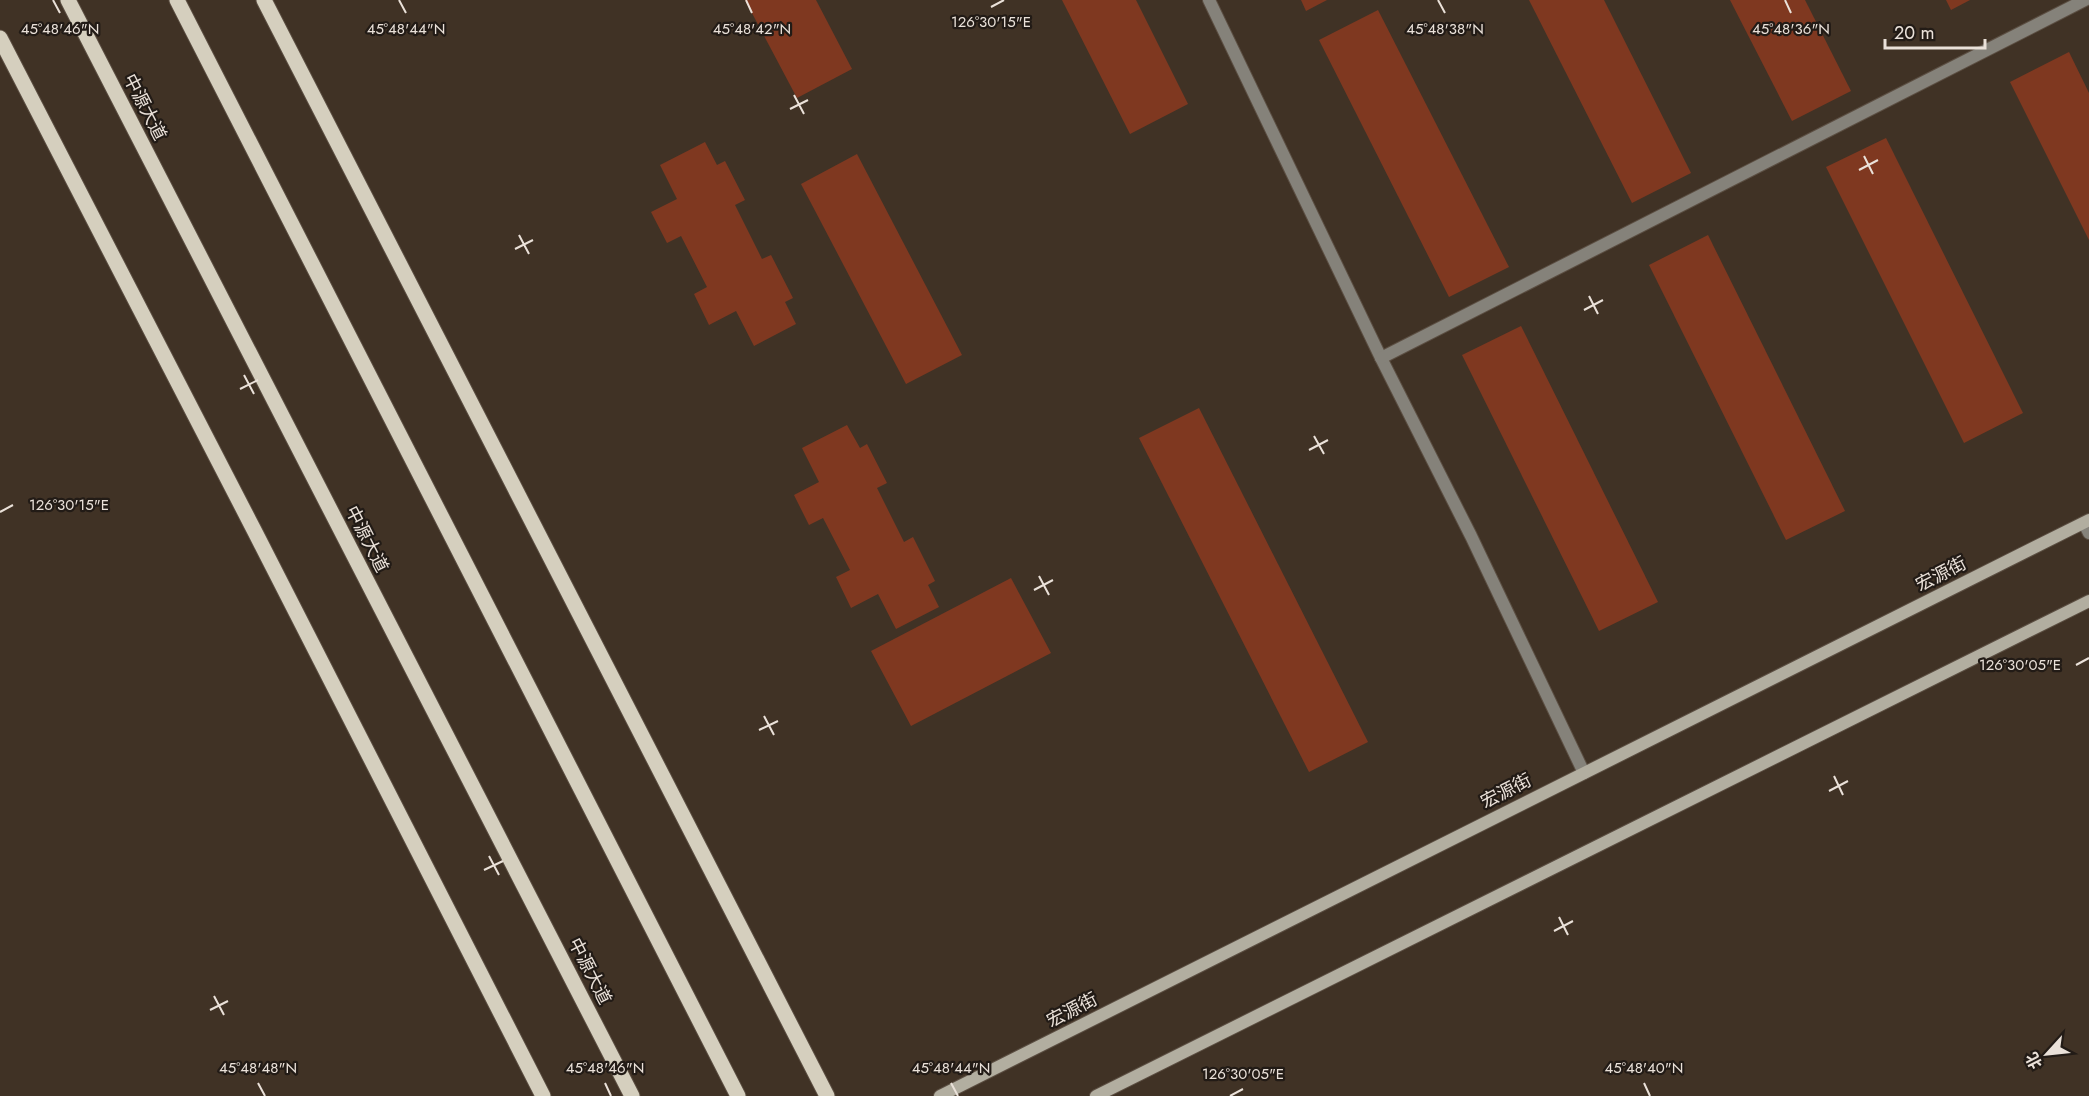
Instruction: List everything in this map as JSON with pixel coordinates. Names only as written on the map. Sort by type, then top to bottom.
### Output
[{"type":"main road","name":"中源大道","points":[[68,0],[632,1096]]},
{"type":"main road","points":[[177,0],[738,1096]]},
{"type":"main road","points":[[264,0],[827,1096]]},
{"type":"main road","points":[[0,38],[543,1096]]},
{"type":"main road","name":"宏源街","points":[[940,1096],[1584,773],[2087,526]]},
{"type":"main road","points":[[1096,1096],[2089,601]]},
{"type":"street","points":[[1209,0],[1380,358],[1472,536],[1584,773]]},
{"type":"street","points":[[1380,358],[2085,0]]},
{"type":"building","points":[[745,0],[816,0],[852,69],[797,98]]},
{"type":"building","points":[[1062,0],[1136,0],[1188,104],[1130,134]]},
{"type":"building","points":[[1301,0],[1327,0],[1306,11]]},
{"type":"building","points":[[1529,0],[1604,0],[1691,173],[1632,203]]},
{"type":"building","points":[[1730,0],[1805,0],[1851,91],[1792,121]]},
{"type":"building","points":[[1946,0],[1970,0],[1951,10]]},
{"type":"building","points":[[1378,10],[1509,267],[1449,297],[1319,40]]},
{"type":"building","points":[[2069,52],[2089,93],[2089,240],[2010,82]]},
{"type":"building","points":[[1886,138],[2023,413],[1964,443],[1826,167]]},
{"type":"building","points":[[705,142],[717,165],[725,161],[745,200],[735,205],[762,259],[771,255],[793,298],[785,302],[796,324],[754,346],[736,311],[709,325],[694,294],[707,287],[681,236],[667,243],[651,212],[677,199],[660,165]]},
{"type":"building","points":[[857,154],[962,355],[906,384],[801,184]]},
{"type":"building","points":[[1708,235],[1845,511],[1786,540],[1649,265]]},
{"type":"building","points":[[1521,326],[1658,602],[1599,631],[1462,355]]},
{"type":"building","points":[[1199,408],[1368,742],[1309,772],[1139,438]]},
{"type":"building","points":[[847,425],[860,448],[867,444],[887,483],[877,488],[904,542],[913,537],[935,581],[928,585],[939,607],[896,629],[878,594],[851,608],[836,577],[850,570],[823,518],[809,525],[794,495],[819,482],[802,448]]},
{"type":"building","points":[[1011,578],[1051,653],[911,726],[871,651]]}]
